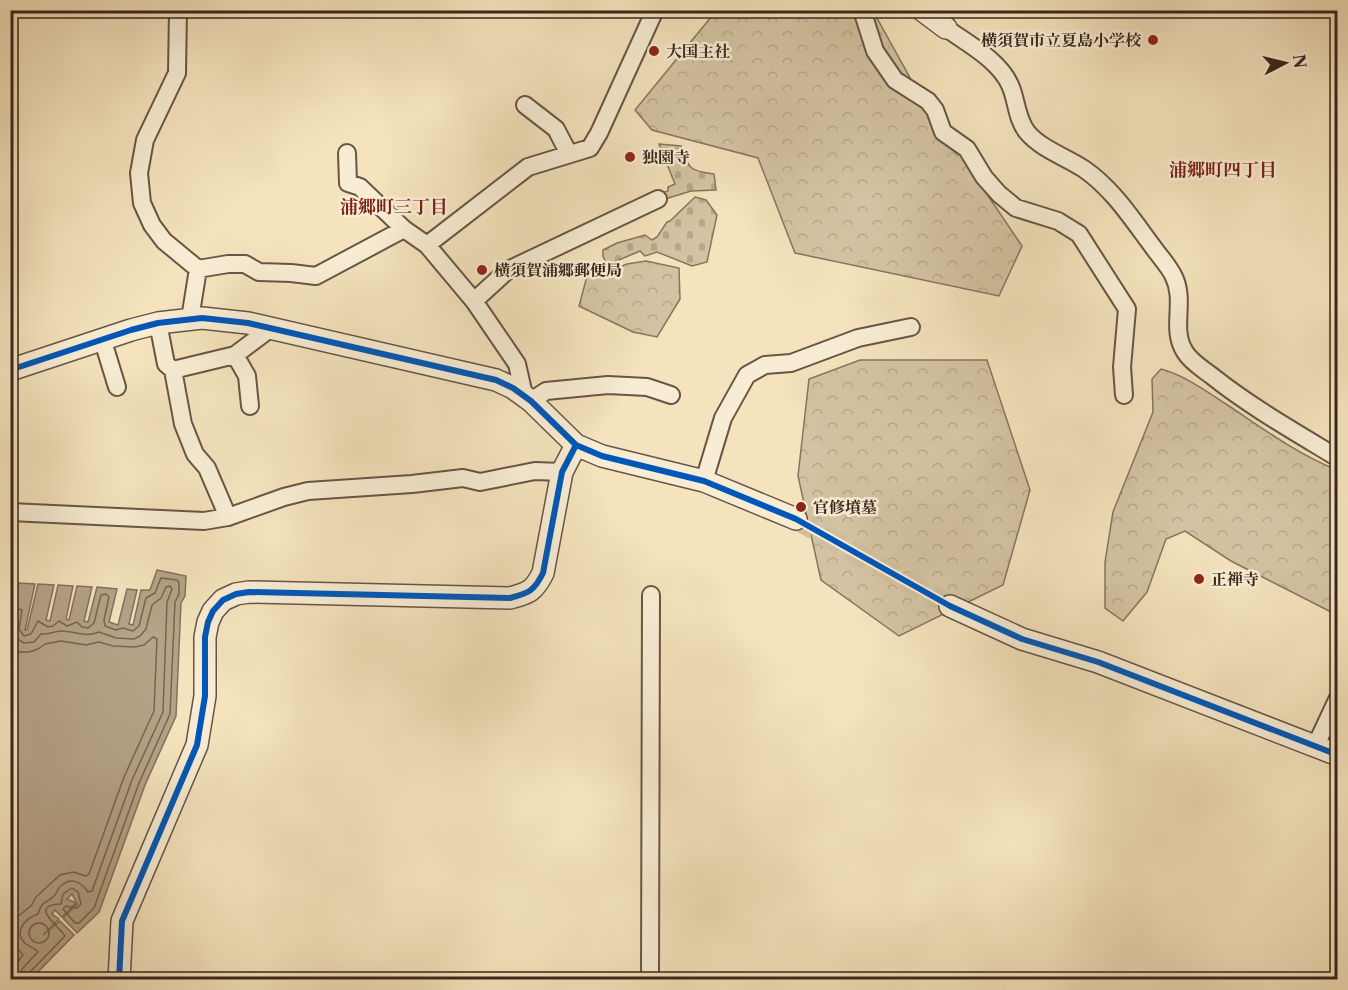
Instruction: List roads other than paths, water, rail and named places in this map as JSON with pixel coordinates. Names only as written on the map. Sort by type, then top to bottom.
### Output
[{"type":"street","points":[[178,10],[177,73],[146,140],[140,173],[142,202],[152,225],[164,241],[198,269],[245,264],[259,272],[316,276],[405,229]]},
{"type":"street","points":[[427,245],[528,167],[590,148],[655,10]]},
{"type":"street","points":[[862,10],[875,51],[895,80],[928,101],[935,110],[943,132],[967,148],[984,177],[999,194],[1016,208],[1058,221],[1079,234],[1127,309],[1122,367],[1124,395]]},
{"type":"street","points":[[922,10],[993,62],[1011,85],[1021,122],[1028,133],[1038,142],[1084,169],[1108,189],[1136,224],[1173,275],[1180,292],[1178,325],[1180,342],[1185,353],[1235,395],[1338,458]]},
{"type":"street","points":[[525,105],[556,129],[569,154]]},
{"type":"street","points":[[347,153],[348,183],[360,187],[405,229],[427,245],[474,301],[517,364],[527,398]]},
{"type":"street","points":[[474,301],[508,270],[658,199]]},
{"type":"street","points":[[190,319],[198,269]]},
{"type":"street","points":[[10,370],[158,323],[190,319],[222,320],[271,328],[496,380],[527,398],[576,445],[602,456],[704,481],[796,519]]},
{"type":"street","points":[[158,323],[166,364],[173,370],[183,424],[195,454],[207,468],[228,517]]},
{"type":"street","points":[[704,481],[723,418],[747,375],[765,365],[791,363],[858,338],[910,327]]},
{"type":"street","points":[[173,370],[235,356],[271,328]]},
{"type":"street","points":[[102,339],[115,367],[117,387]]},
{"type":"street","points":[[235,356],[247,376],[250,406]]},
{"type":"street","points":[[527,398],[546,392],[608,386],[647,387],[671,395]]},
{"type":"street","points":[[119,980],[122,921],[197,745],[205,696],[205,637],[213,611],[223,600],[236,594],[249,592],[510,598],[524,595],[536,588],[543,573],[562,472],[576,445]]},
{"type":"street","points":[[10,512],[204,521],[228,517],[308,491],[463,478],[480,482],[535,471],[562,472]]},
{"type":"street","points":[[650,980],[651,595]]},
{"type":"street","points":[[950,606],[1022,639],[1098,662],[1338,755]]},
{"type":"street","points":[[1315,747],[1338,698]]},
{"type":"water","points":[[157,570],[186,576],[185,596],[181,603],[176,716],[145,785],[99,912],[77,933],[63,918],[77,904],[72,894],[67,899],[76,903],[62,917],[55,910],[52,914],[59,919],[43,935],[60,921],[74,935],[31,979],[11,979],[10,617],[19,583],[35,584],[25,630],[27,630],[38,584],[54,585],[46,620],[50,621],[58,585],[73,586],[66,619],[69,620],[77,586],[92,587],[84,621],[88,622],[97,587],[117,589],[109,622],[118,625],[127,589],[137,590],[129,624],[133,625],[141,590],[150,590]]},
{"type":"tunnel","points":[[796,519],[950,606]]},
{"type":"place","name":"横須賀市立夏島小学校","points":[[1153,40]]},
{"type":"place","name":"大国主社","points":[[654,51]]},
{"type":"place","name":"独園寺","points":[[630,157]]},
{"type":"place","name":"横須賀浦郷郵便局","points":[[482,270]]},
{"type":"place","name":"官修墳墓","points":[[801,507]]},
{"type":"place","name":"正禅寺","points":[[1199,579]]},
{"type":"district","name":"浦郷町四丁目","points":[[1223,170]]},
{"type":"district","name":"浦郷町三丁目","points":[[394,207]]}]
